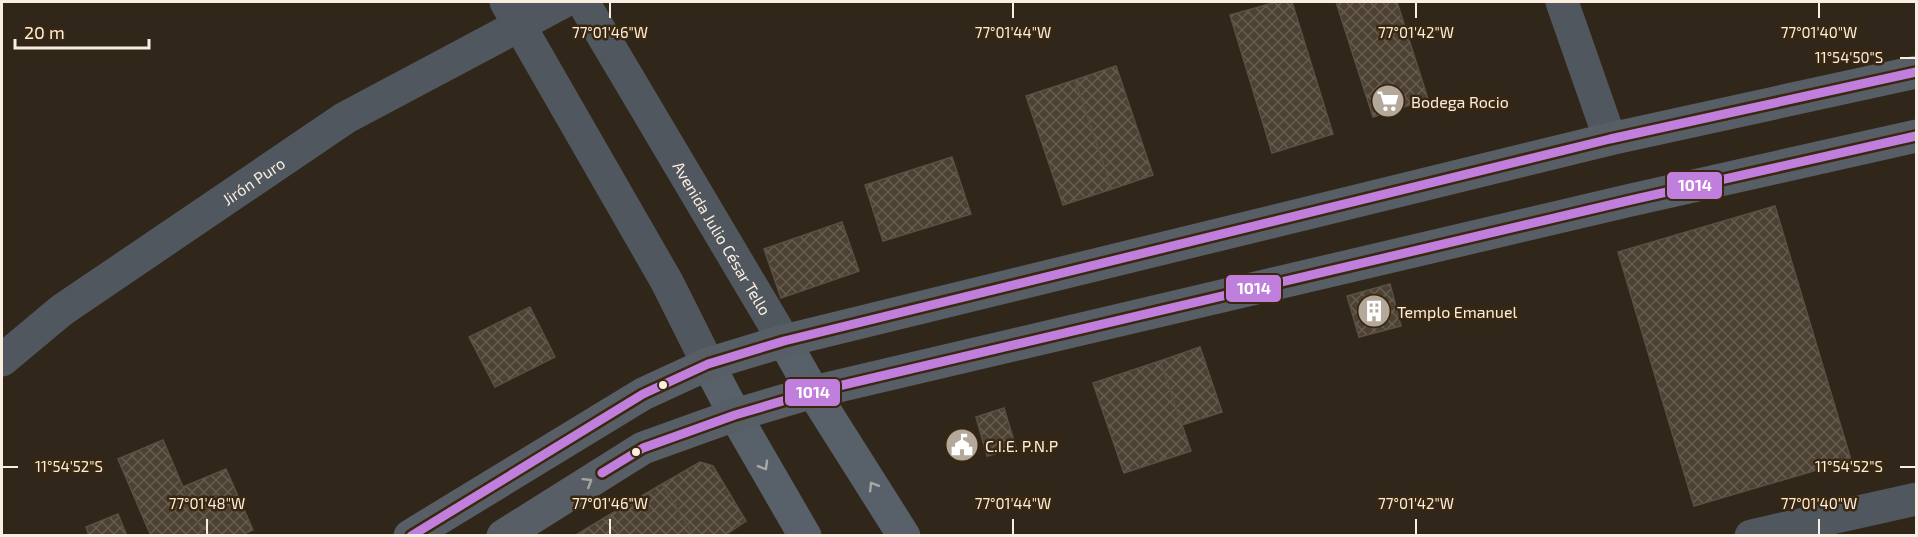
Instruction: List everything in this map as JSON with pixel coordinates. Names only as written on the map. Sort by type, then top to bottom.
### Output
[{"type":"main road","points":[[411,536],[636,398],[708,364],[784,341],[1610,139],[1917,72]]},
{"type":"main road","points":[[503,536],[643,447],[735,415],[813,392],[1642,197],[1917,136]]},
{"type":"street","name":"Jirón Puro","points":[[2,360],[63,310],[345,118],[513,13],[563,2]]},
{"type":"street","name":"Avenida Julio César Tello","points":[[583,2],[813,392],[904,536]]},
{"type":"street","points":[[1562,2],[1610,139]]},
{"type":"street","points":[[513,13],[667,282],[735,415],[805,536]]},
{"type":"street","points":[[1751,536],[1917,499]]},
{"type":"building","points":[[1277,2],[1292,2],[1333,134],[1272,153],[1230,15]]},
{"type":"building","points":[[1336,2],[1397,2],[1428,99],[1373,117]]},
{"type":"building","points":[[1116,66],[1153,175],[1112,189],[1075,80]]},
{"type":"building","points":[[1075,80],[1112,189],[1063,205],[1026,96]]},
{"type":"building","points":[[952,157],[971,214],[883,241],[865,185]]},
{"type":"building","points":[[1775,206],[1851,460],[1694,506],[1618,252]]},
{"type":"building","points":[[842,222],[859,271],[781,298],[764,249]]},
{"type":"building","name":"Templo Emanuel","points":[[1390,284],[1401,326],[1359,337],[1347,296]]},
{"type":"building","points":[[530,307],[555,357],[495,387],[469,337]]},
{"type":"building","points":[[1200,347],[1222,412],[1182,425],[1160,361]]},
{"type":"building","points":[[1160,361],[1191,451],[1124,473],[1093,383]]},
{"type":"building","points":[[1004,408],[1016,448],[987,456],[976,417]]},
{"type":"building","points":[[163,440],[204,536],[151,536],[118,459]]},
{"type":"building","points":[[700,462],[713,466],[746,521],[724,536],[694,536],[662,484]]},
{"type":"building","points":[[226,469],[253,530],[240,536],[204,536],[183,487]]},
{"type":"building","points":[[662,484],[694,536],[622,536],[609,515]]},
{"type":"building","points":[[118,514],[127,536],[89,536],[86,527]]},
{"type":"building","points":[[609,515],[622,536],[574,536]]},
{"type":"transit line","name":"1014","points":[[411,536],[643,394],[708,364],[784,341],[1610,139],[1916,72]]},
{"type":"transit line","name":"1014","points":[[602,473],[643,448],[735,415],[813,392],[1631,200],[1916,136]]},
{"type":"place","name":"Bodega Rocio","points":[[1388,101]]},
{"type":"place","name":"Templo Emanuel","points":[[1374,311]]},
{"type":"place","name":"C.I.E. P.N.P","points":[[962,445]]}]
